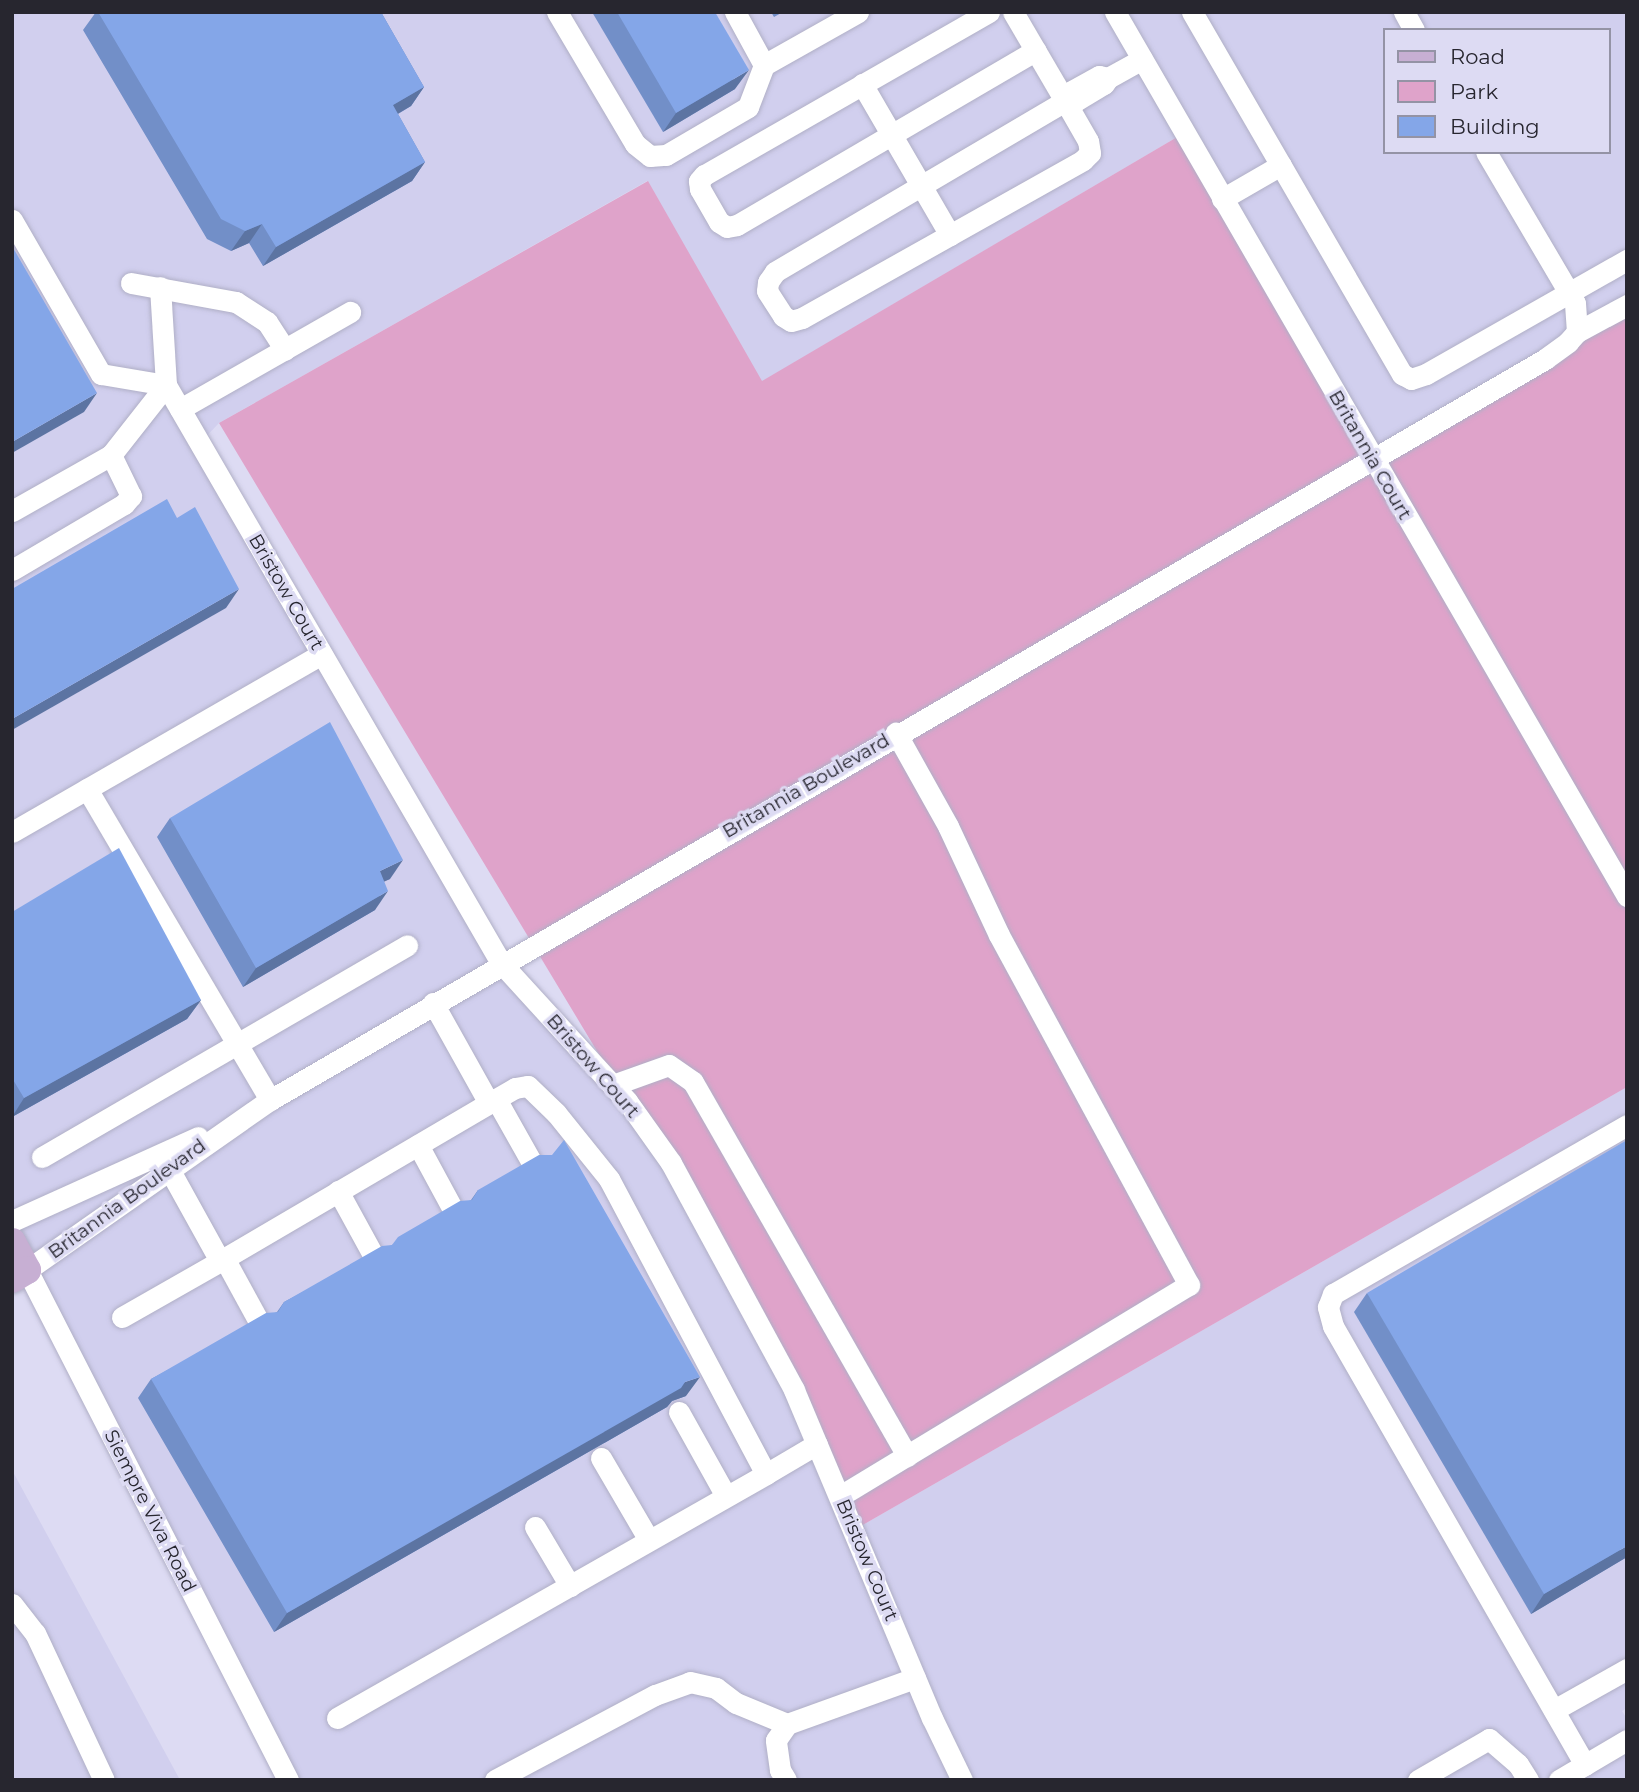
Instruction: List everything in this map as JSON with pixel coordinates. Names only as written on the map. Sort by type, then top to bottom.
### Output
[{"type":"main road","name":"Siempre Viva Road","points":[[12,1242],[20,1274]]},
{"type":"street","points":[[557,12],[635,144],[650,156],[666,155],[748,107],[764,65],[858,12]]},
{"type":"street","points":[[734,12],[764,65]]},
{"type":"street","points":[[989,12],[704,175],[699,181],[700,189],[719,222],[727,227],[737,225],[1036,50]]},
{"type":"street","points":[[1013,12],[1036,50],[1065,101],[1088,141],[1090,153],[1083,160],[802,318],[791,321],[783,316],[768,291],[768,282],[775,272],[1065,101],[1072,91],[1099,76],[1108,78],[1142,59]]},
{"type":"street","name":"Britannia Court","points":[[1115,12],[1627,896]]},
{"type":"street","points":[[1192,12],[1402,374],[1411,379],[1426,374],[1627,260]]},
{"type":"street","points":[[1404,12],[1413,28]]},
{"type":"street","points":[[862,84],[950,235]]},
{"type":"street","points":[[1487,154],[1575,303],[1577,332]]},
{"type":"street","points":[[1223,199],[1280,165]]},
{"type":"street","points":[[12,220],[101,374],[166,384]]},
{"type":"street","points":[[131,283],[236,302],[267,322],[285,350]]},
{"type":"street","points":[[12,511],[111,455],[166,384],[160,287]]},
{"type":"street","name":"Britannia Boulevard","points":[[20,1274],[270,1100],[501,962],[1545,359],[1577,332],[1627,304]]},
{"type":"street","points":[[180,409],[350,312]]},
{"type":"street","name":"Bristow Court","points":[[166,384],[501,962],[613,1085],[671,1163],[794,1390],[915,1678],[962,1780]]},
{"type":"street","points":[[12,570],[124,504],[131,496],[111,455]]},
{"type":"street","points":[[12,832],[322,654]]},
{"type":"street","points":[[840,1496],[1189,1285],[999,935],[948,826],[897,733]]},
{"type":"street","points":[[87,789],[270,1100]]},
{"type":"street","points":[[43,1157],[407,945]]},
{"type":"street","points":[[433,1003],[532,1163]]},
{"type":"street","points":[[613,1085],[669,1065],[693,1082],[907,1456]]},
{"type":"street","points":[[122,1317],[492,1101],[515,1088],[528,1086],[556,1113],[609,1178],[766,1474]]},
{"type":"street","name":"Britannia Boulevard","points":[[12,1221],[242,1117]]},
{"type":"street","points":[[1585,1765],[1333,1326],[1328,1307],[1334,1294],[1627,1125]]},
{"type":"street","points":[[418,1145],[452,1208]]},
{"type":"street","points":[[169,1169],[258,1320]]},
{"type":"street","points":[[338,1191],[372,1253]]},
{"type":"street","name":"Siempre Viva Road","points":[[20,1274],[288,1780]]},
{"type":"street","points":[[679,1412],[726,1496]]},
{"type":"street","points":[[337,1718],[817,1444]]},
{"type":"street","points":[[601,1458],[649,1540]]},
{"type":"street","points":[[535,1527],[570,1586]]},
{"type":"street","points":[[12,1604],[34,1633],[104,1780]]},
{"type":"street","points":[[1554,1710],[1627,1669]]},
{"type":"street","points":[[786,1780],[780,1770],[776,1740],[787,1724],[915,1678]]},
{"type":"street","points":[[495,1780],[655,1695],[690,1682],[716,1688],[736,1703],[787,1724]]},
{"type":"street","points":[[1418,1780],[1489,1739],[1518,1764],[1528,1780]]},
{"type":"street","points":[[1559,1780],[1627,1740]]},
{"type":"shaded area","points":[[12,12],[1627,12],[1627,305],[1372,457],[1184,133],[761,382],[647,181],[219,423],[200,443],[501,962],[627,1101],[794,1390],[854,1530],[1627,1087],[1627,1708],[1622,1711],[1627,1719],[1627,1780],[288,1780],[12,1241]]},
{"type":"shaded area","points":[[12,1470],[180,1780],[12,1780]]},
{"type":"green space","points":[[1184,133],[1372,457],[1627,311],[1627,1087],[854,1530],[794,1390],[627,1101],[219,423],[648,181],[762,381]]},
{"type":"building","points":[[98,12],[381,12],[424,87],[393,105],[425,162],[276,247],[262,224],[245,231],[221,219]]},
{"type":"building","points":[[617,12],[715,12],[749,70],[676,113]]},
{"type":"building","points":[[12,246],[97,393],[12,442]]},
{"type":"building","points":[[167,499],[177,518],[195,507],[239,589],[12,719],[12,589]]},
{"type":"building","points":[[330,722],[403,860],[380,871],[388,891],[256,968],[170,818]]},
{"type":"building","points":[[119,848],[201,1000],[24,1098],[12,1078],[12,912]]},
{"type":"building","points":[[564,1140],[700,1377],[685,1382],[681,1388],[287,1613],[151,1379],[266,1313],[278,1312],[284,1302],[382,1246],[392,1245],[398,1237],[460,1201],[472,1200],[478,1190],[539,1155],[552,1155]]},
{"type":"building","points":[[1627,1140],[1627,1546],[1544,1594],[1367,1293]]}]
